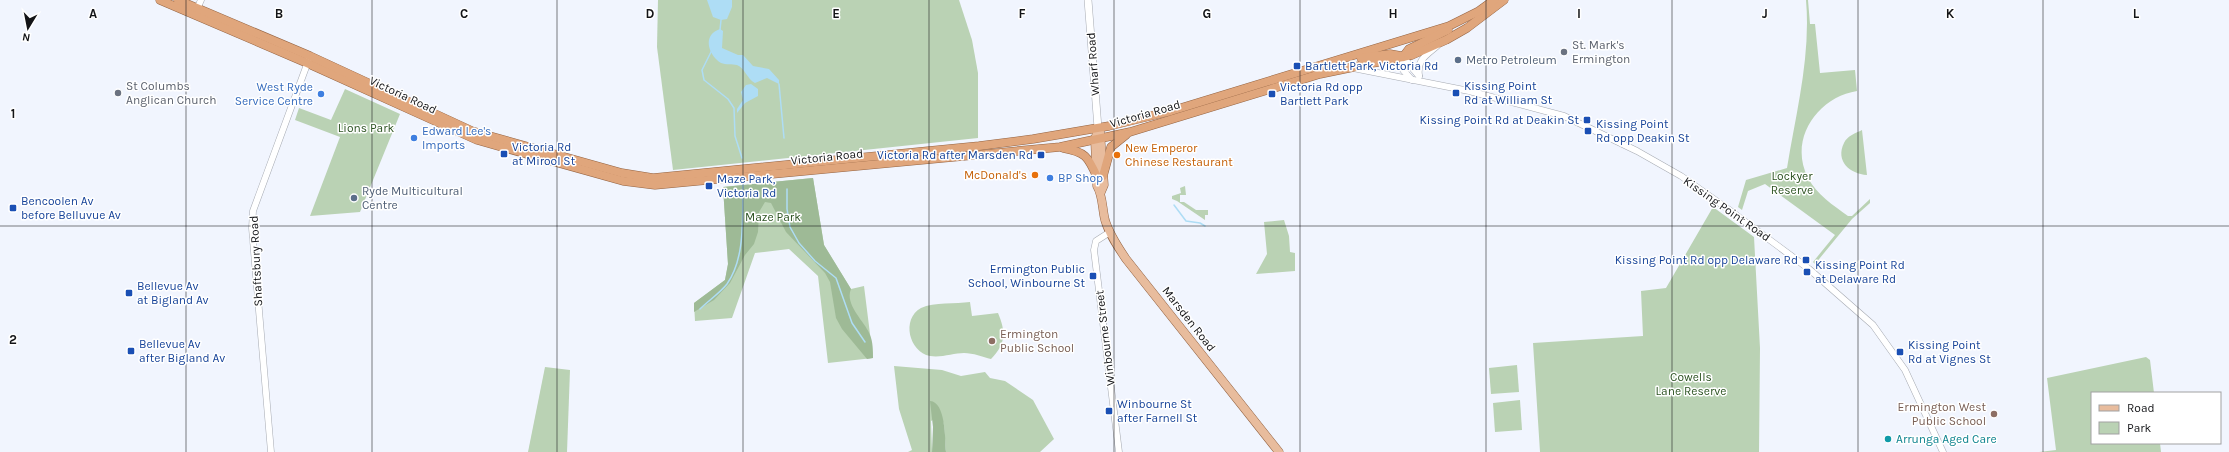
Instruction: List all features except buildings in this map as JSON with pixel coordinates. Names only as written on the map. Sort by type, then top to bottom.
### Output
[{"type":"highway","name":"Victoria Road","points":[[160,0],[196,12],[472,131],[637,177],[676,177],[979,146],[1098,128],[1171,111],[1331,64],[1449,26],[1479,11],[1494,0]]},
{"type":"highway","name":"Victoria Road","points":[[178,0],[196,12]]},
{"type":"highway","name":"Victoria Road","points":[[308,60],[476,140],[612,178],[646,185],[765,176],[1060,147],[1098,139],[1130,132],[1320,74],[1403,57],[1441,43],[1467,28],[1504,0]]},
{"type":"highway","points":[[1331,64],[1390,54],[1403,57],[1409,49],[1462,23],[1479,11]]},
{"type":"highway","points":[[1100,176],[1111,148],[1130,132]]},
{"type":"highway","points":[[1060,147],[1077,151],[1086,156],[1100,176]]},
{"type":"main road","name":"Wharf Road","points":[[1088,0],[1098,128]]},
{"type":"main road","name":"Marsden Road","points":[[1098,128],[1100,176],[1104,185],[1101,192],[1103,212],[1110,232],[1126,259],[1279,452]]},
{"type":"street","points":[[196,12],[201,0]]},
{"type":"street","points":[[1419,76],[1418,66],[1420,60],[1441,43]]},
{"type":"street","points":[[1403,57],[1424,82]]},
{"type":"street","points":[[1403,57],[1403,70],[1413,81]]},
{"type":"street","name":"Shaftsbury Road","points":[[271,452],[255,270],[252,216],[308,60]]},
{"type":"street","name":"Kissing Point Road","points":[[1349,68],[1488,95],[1564,116],[1637,151],[1680,176],[1728,208],[1809,269],[1873,324],[1905,370],[1943,452]]},
{"type":"street","name":"Winbourne Street","points":[[1110,232],[1096,241],[1094,250],[1118,452]]},
{"type":"green space","points":[[658,0],[959,0],[972,40],[978,73],[978,138],[673,170],[657,47]]},
{"type":"green space","name":"Lockyer Reserve","points":[[1806,0],[1808,0],[1810,24],[1815,24],[1820,73],[1855,70],[1857,91],[1843,95],[1830,102],[1819,111],[1810,122],[1804,135],[1802,149],[1803,163],[1808,178],[1816,190],[1848,216],[1852,216],[1870,199],[1870,203],[1852,219],[1815,264],[1813,262],[1835,235],[1765,184],[1748,191],[1742,210],[1738,207],[1746,180],[1787,168],[1805,63],[1807,21]]},
{"type":"green space","name":"Lions Park","points":[[345,89],[400,114],[360,212],[310,216],[340,137],[295,120],[299,108],[331,120]]},
{"type":"green space","points":[[1862,130],[1867,175],[1850,169],[1843,161],[1841,155],[1847,138]]},
{"type":"green space","name":"Maze Park","points":[[813,178],[824,245],[851,289],[864,286],[873,358],[828,363],[818,276],[789,249],[755,253],[732,318],[695,321],[694,303],[725,280],[728,264],[723,187]]},
{"type":"green space","name":"Maze Park","points":[[813,178],[824,245],[851,289],[850,301],[856,314],[868,330],[873,346],[873,358],[867,359],[842,329],[836,318],[830,282],[825,273],[786,232],[771,203],[765,202],[759,212],[758,232],[754,244],[745,255],[730,283],[714,300],[694,312],[694,303],[725,280],[728,264],[723,187]]},
{"type":"green space","points":[[1185,186],[1186,195],[1180,195],[1180,202],[1184,202],[1196,210],[1208,210],[1208,215],[1205,215],[1205,220],[1172,199],[1172,196],[1181,193],[1180,188]]},
{"type":"green space","name":"Cowells Lane Reserve","points":[[1713,207],[1754,237],[1760,348],[1759,452],[1540,452],[1533,343],[1643,336],[1641,291],[1666,288]]},
{"type":"green space","points":[[1284,220],[1289,236],[1290,252],[1295,253],[1295,271],[1256,274],[1267,254],[1264,222]]},
{"type":"green space","points":[[970,302],[972,316],[998,313],[1001,320],[1003,332],[1002,343],[991,359],[964,353],[930,356],[917,348],[910,335],[911,320],[915,313],[926,306]]},
{"type":"green space","points":[[2146,357],[2150,360],[2154,392],[2091,392],[2091,444],[2160,444],[2161,452],[2039,452],[2056,450],[2047,378]]},
{"type":"green space","points":[[1517,365],[1519,392],[1491,394],[1489,368]]},
{"type":"green space","points":[[894,366],[942,370],[961,376],[985,372],[990,378],[1005,381],[1033,400],[1054,439],[1040,452],[946,452],[944,425],[941,415],[931,421],[932,452],[908,452],[912,450],[899,409]]},
{"type":"green space","points":[[545,367],[570,370],[567,452],[528,452]]},
{"type":"green space","points":[[1520,400],[1522,430],[1495,432],[1493,403]]},
{"type":"green space","points":[[930,401],[935,403],[942,414],[945,430],[946,452],[932,452],[933,427]]},
{"type":"water","points":[[707,0],[732,0],[732,7],[727,19],[721,20],[713,17]]},
{"type":"water","points":[[720,29],[723,31],[722,48],[738,55],[743,55],[753,66],[769,69],[779,80],[779,84],[767,78],[755,83],[740,66],[723,64],[716,59],[710,50],[709,40],[714,32]]},
{"type":"water","points":[[751,84],[758,89],[758,96],[745,103],[737,113],[737,109],[743,100],[741,92],[746,85]]},
{"type":"waterway","points":[[720,30],[721,20]]},
{"type":"waterway","points":[[712,50],[702,70],[704,80],[728,99],[734,108],[735,136],[742,158]]},
{"type":"waterway","points":[[779,84],[784,138]]},
{"type":"waterway","points":[[700,309],[721,291],[733,273],[742,236],[743,184]]},
{"type":"waterway","points":[[787,189],[787,209],[790,227],[799,243],[815,261],[836,278],[852,323],[865,342]]},
{"type":"waterway","points":[[1174,205],[1186,221],[1200,223],[1205,226]]},
{"type":"place","name":"St. Mark's Ermington","points":[[1564,52]]},
{"type":"place","name":"Metro Petroleum","points":[[1458,60]]},
{"type":"place","name":"Bartlett Park, Victoria Rd","points":[[1297,66]]},
{"type":"place","name":"St Columbs Anglican Church","points":[[118,93]]},
{"type":"place","name":"Kissing Point Rd at William St","points":[[1456,93]]},
{"type":"place","name":"West Ryde Service Centre","points":[[321,94]]},
{"type":"place","name":"Victoria Rd opp Bartlett Park","points":[[1272,94]]},
{"type":"place","name":"Kissing Point Rd at Deakin St","points":[[1587,120]]},
{"type":"place","name":"Kissing Point Rd opp Deakin St","points":[[1588,131]]},
{"type":"place","name":"Edward Lee's Imports","points":[[414,138]]},
{"type":"place","name":"Victoria Rd at Mirool St","points":[[504,154]]},
{"type":"place","name":"Victoria Rd after Marsden Rd","points":[[1041,155]]},
{"type":"place","name":"New Emperor Chinese Restaurant","points":[[1117,155]]},
{"type":"place","name":"McDonald's","points":[[1035,175]]},
{"type":"place","name":"BP Shop","points":[[1050,178]]},
{"type":"place","name":"Maze Park, Victoria Rd","points":[[709,186]]},
{"type":"place","name":"Ryde Multicultural Centre","points":[[354,198]]},
{"type":"place","name":"Bencoolen Av before Belluvue Av","points":[[13,208]]},
{"type":"place","name":"Kissing Point Rd opp Delaware Rd","points":[[1806,260]]},
{"type":"place","name":"Kissing Point Rd at Delaware Rd","points":[[1807,272]]},
{"type":"place","name":"Ermington Public School, Winbourne St","points":[[1093,276]]},
{"type":"place","name":"Bellevue Av at Bigland Av","points":[[129,293]]},
{"type":"place","name":"Ermington Public School","points":[[992,341]]},
{"type":"place","name":"Bellevue Av after Bigland Av","points":[[131,351]]},
{"type":"place","name":"Kissing Point Rd at Vignes St","points":[[1900,352]]},
{"type":"place","name":"Winbourne St after Farnell St","points":[[1109,411]]},
{"type":"place","name":"Ermington West Public School","points":[[1994,414]]},
{"type":"place","name":"Arrunga Aged Care","points":[[1888,439]]}]
